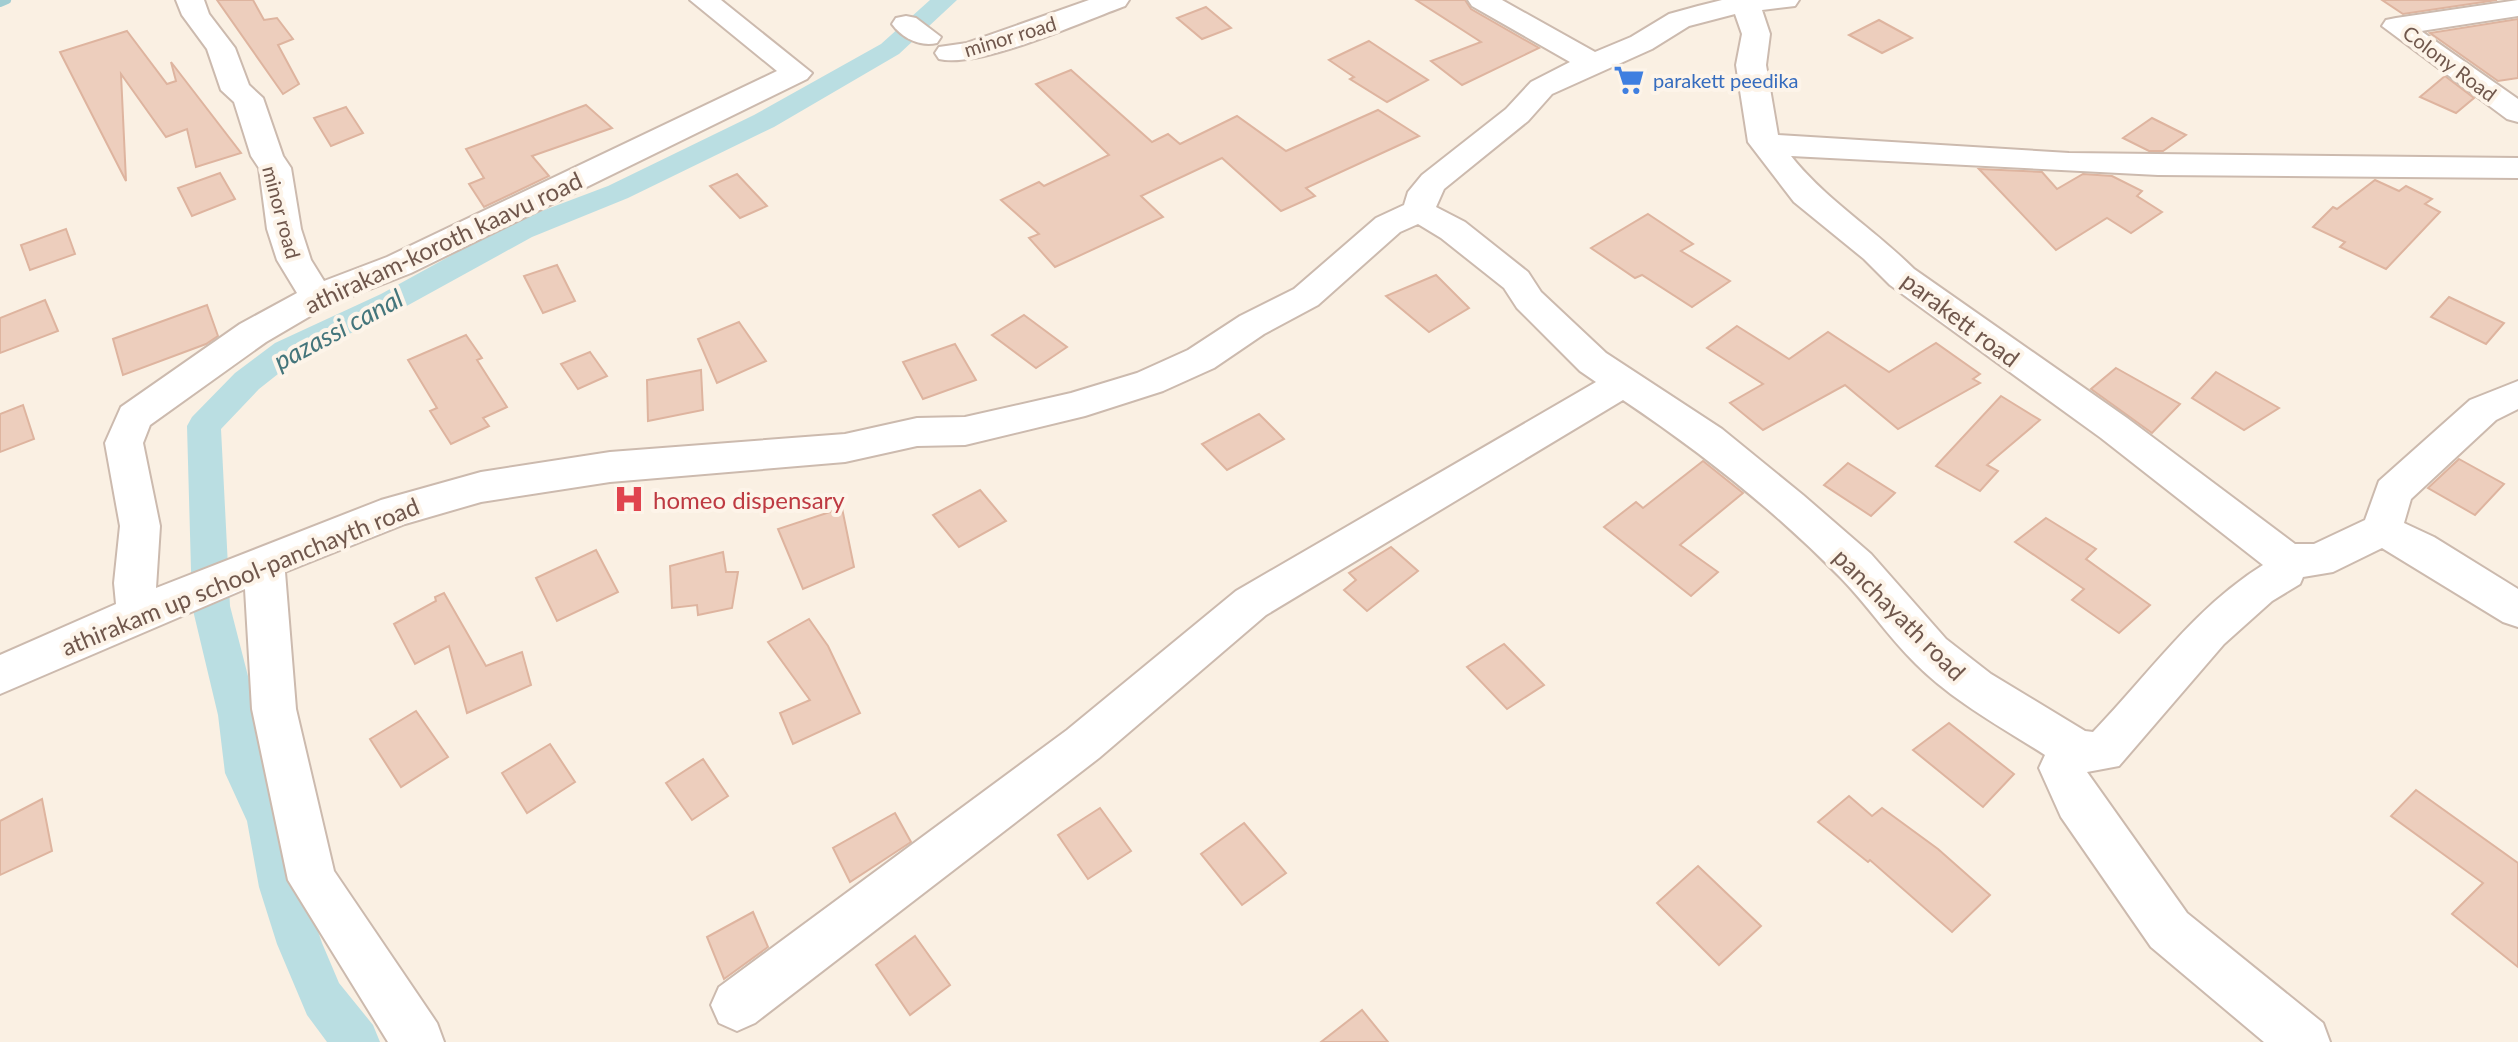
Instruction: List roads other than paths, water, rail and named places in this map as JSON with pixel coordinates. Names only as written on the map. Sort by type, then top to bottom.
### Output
[{"type":"street","name":"minor road","points":[[190,0],[221,48],[236,90],[248,98],[267,156],[275,168],[284,229],[294,260],[317,297]]},
{"type":"street","name":"athirakam-koroth kaavu road","points":[[138,614],[135,583],[140,526],[124,443],[134,417],[253,333],[317,297],[399,265],[797,73],[704,0]]},
{"type":"street","name":"minor road","points":[[927,38],[971,51],[1115,0]]},
{"type":"street","points":[[1482,0],[1591,62]]},
{"type":"street","points":[[1419,211],[1424,192],[1433,182],[1517,115],[1522,103],[1591,62],[1657,35],[1684,18],[1744,3],[1785,0]]},
{"type":"street","name":"parakett road","points":[[1744,3],[1756,34],[1751,65],[1764,142],[1805,195],[1876,251],[1902,277],[2114,428],[2287,561]]},
{"type":"street","name":"Colony Road","points":[[2518,8],[2396,26],[2518,113]]},
{"type":"street","points":[[1764,142],[1814,149],[2039,163],[2232,169],[2518,168]]},
{"type":"street","name":"panchayath road","points":[[1419,211],[1453,230],[1516,280],[1563,335],[1622,384],[1709,439],[1789,506],[1856,566],[1893,611],[1953,670],[2078,751]]},
{"type":"street","name":"athirakam up school-panchayth road","points":[[0,675],[138,614],[395,511],[481,487],[610,467],[845,448],[917,432],[965,431],[1057,410],[1150,382],[1201,359],[1252,325],[1306,297],[1388,225],[1419,211]]},
{"type":"street","points":[[737,1005],[1083,744],[1251,603],[1622,384]]},
{"type":"street","points":[[2304,1042],[2169,930],[2120,856],[2078,802],[2062,768],[2078,751],[2103,752],[2129,727],[2194,646],[2249,591],[2285,572],[2287,561],[2319,560],[2382,530],[2393,492],[2483,410],[2518,394]]},
{"type":"street","points":[[2382,530],[2420,548],[2518,610]]},
{"type":"street","points":[[229,578],[274,709],[312,880],[418,1042]]},
{"type":"waterway","points":[[0,3],[7,0]]},
{"type":"waterway","name":"pazassi canal","points":[[356,1042],[323,999],[300,944],[281,887],[268,821],[246,773],[238,715],[211,606],[204,426],[247,381],[286,351],[392,301],[521,230],[618,192],[764,121],[890,49],[945,0]]},
{"type":"place","name":"parakett peedika","points":[[1629,80]]},
{"type":"place","name":"homeo dispensary","points":[[629,499]]}]
